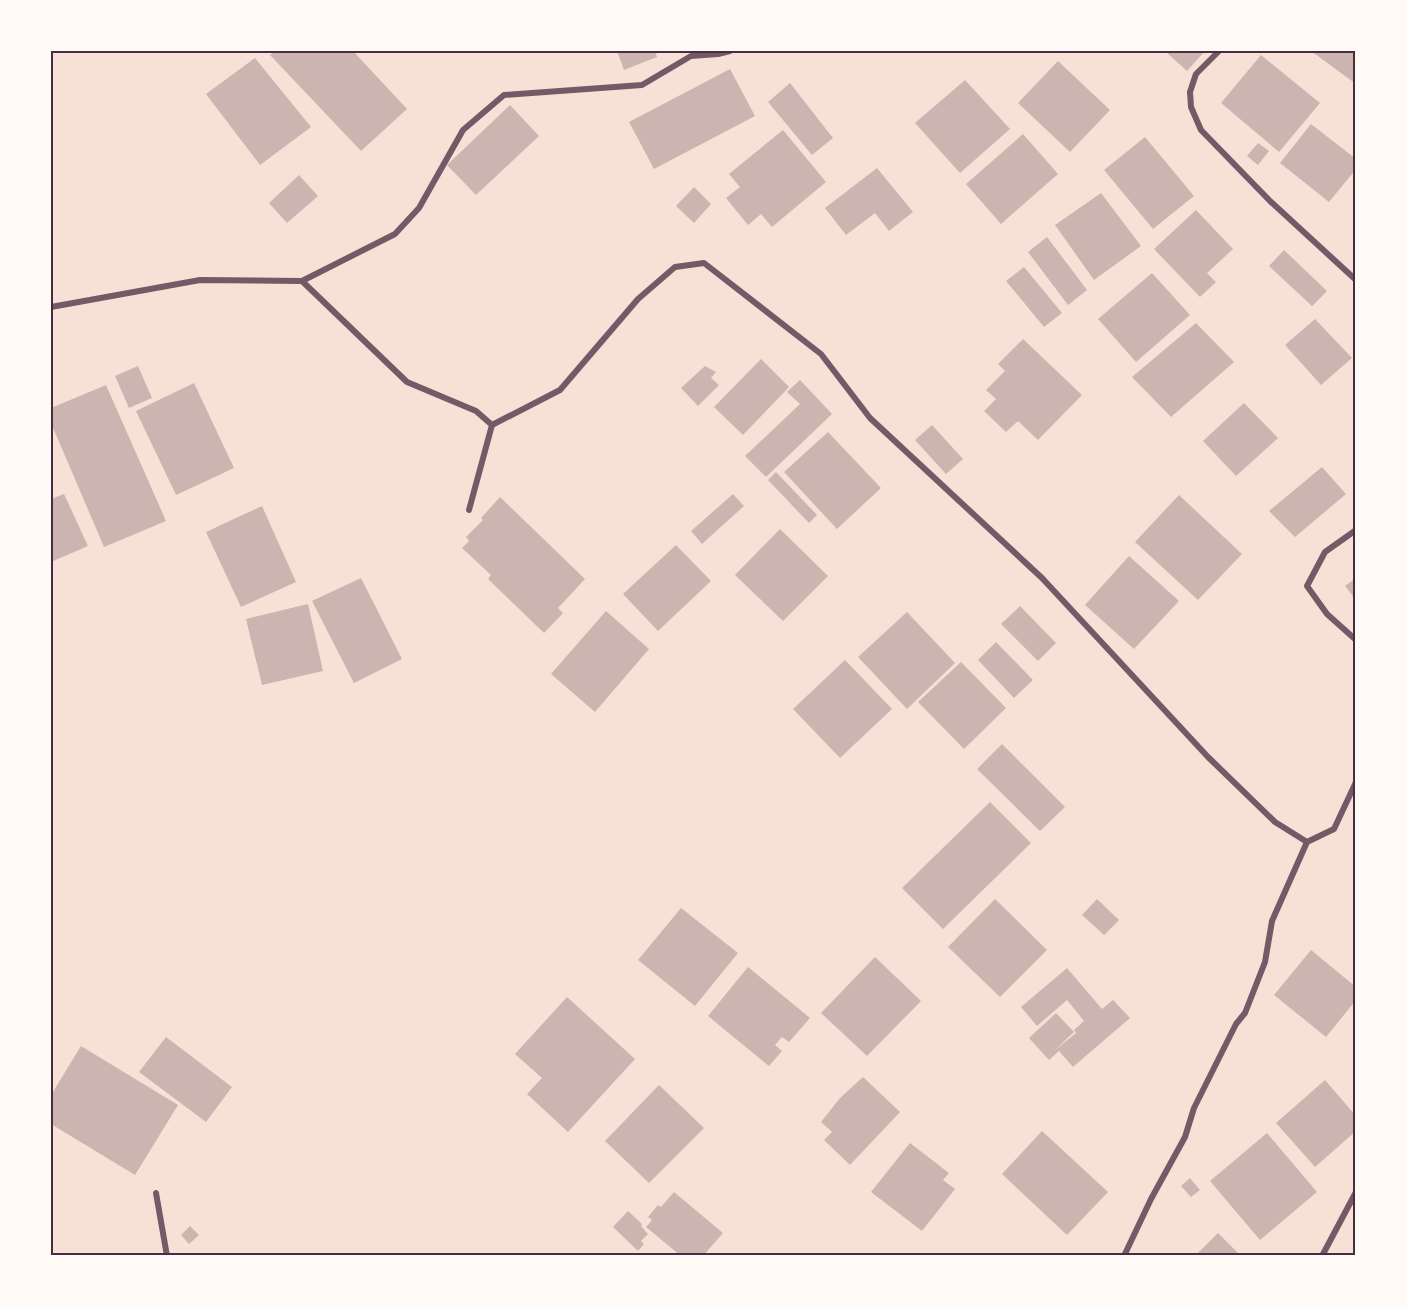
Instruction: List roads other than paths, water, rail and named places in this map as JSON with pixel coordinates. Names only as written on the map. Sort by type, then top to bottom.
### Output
[{"type":"street","points":[[51,306],[201,280],[302,281],[395,234],[419,208],[462,130],[504,95],[642,85],[691,56],[730,51]]},
{"type":"street","points":[[1218,51],[1196,74],[1190,92],[1191,107],[1201,130],[1270,201],[1356,280]]},
{"type":"street","points":[[469,510],[492,425],[560,390],[638,299],[675,267],[704,263],[821,354],[870,418],[1042,578],[1208,757],[1275,822],[1307,842]]},
{"type":"street","points":[[302,281],[407,382],[477,411],[492,425]]},
{"type":"street","points":[[1356,530],[1325,552],[1307,586],[1327,614],[1356,640]]},
{"type":"street","points":[[1124,1256],[1151,1199],[1185,1137],[1194,1108],[1236,1024],[1245,1013],[1265,962],[1272,921],[1307,842],[1334,830],[1356,782]]},
{"type":"street","points":[[1322,1256],[1356,1192]]},
{"type":"street","points":[[156,1193],[167,1256]]}]
